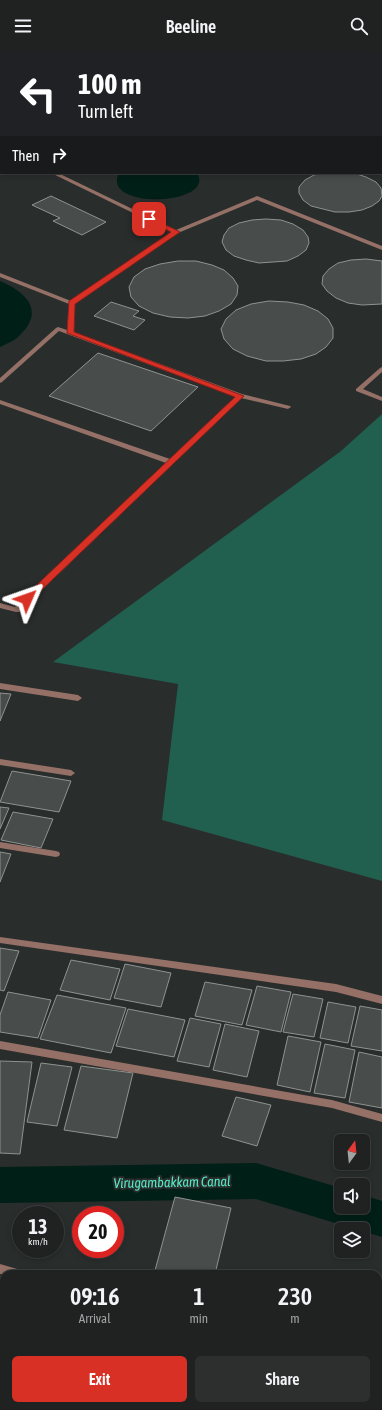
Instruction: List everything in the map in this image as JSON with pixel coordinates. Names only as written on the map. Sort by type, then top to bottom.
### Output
[{"type":"street","points":[[56,174],[176,232]]},
{"type":"street","points":[[72,303],[176,232],[258,198],[382,248]]},
{"type":"street","points":[[0,275],[72,303]]},
{"type":"street","points":[[70,333],[72,303]]},
{"type":"street","points":[[0,380],[58,329],[240,396],[288,406]]},
{"type":"street","points":[[382,368],[358,390],[382,399]]},
{"type":"street","points":[[0,605],[16,610],[240,396]]},
{"type":"street","points":[[0,402],[171,462]]},
{"type":"street","points":[[0,686],[78,698]]},
{"type":"street","points":[[0,762],[71,773]]},
{"type":"street","points":[[0,845],[56,854]]},
{"type":"street","points":[[0,940],[336,988],[382,1000]]},
{"type":"street","points":[[0,1045],[332,1104],[382,1118]]},
{"type":"green space","points":[[382,414],[382,881],[162,820],[178,684],[53,662],[341,451]]},
{"type":"shaded area","points":[[119,174],[197,174],[199,184],[191,192],[176,197],[158,199],[141,198],[126,193],[118,185]]},
{"type":"shaded area","points":[[0,281],[9,285],[25,297],[32,311],[27,327],[17,338],[0,347]]},
{"type":"building","points":[[357,174],[376,182],[381,188],[382,196],[379,201],[372,206],[362,210],[349,212],[335,212],[311,206],[303,200],[299,193],[299,187],[305,180],[314,175]]},
{"type":"building","points":[[51,196],[106,222],[82,235],[53,221],[60,218],[32,205]]},
{"type":"building","points":[[266,219],[281,220],[293,224],[303,230],[308,237],[309,243],[306,250],[287,261],[259,263],[234,256],[226,250],[222,242],[224,235],[229,228],[239,223]]},
{"type":"building","points":[[366,259],[382,261],[382,304],[362,305],[348,303],[336,298],[327,291],[322,284],[323,276],[329,269],[338,263]]},
{"type":"building","points":[[178,261],[196,261],[224,270],[233,278],[238,286],[237,295],[231,304],[219,311],[205,316],[188,318],[170,317],[153,313],[139,306],[131,297],[129,287],[134,277],[145,269],[160,264]]},
{"type":"building","points":[[269,301],[304,305],[318,311],[328,319],[333,328],[333,338],[326,347],[316,354],[301,359],[283,361],[266,361],[247,356],[233,349],[224,339],[221,329],[226,319],[236,310],[251,304]]},
{"type":"building","points":[[111,302],[139,311],[133,316],[145,320],[134,330],[94,316]]},
{"type":"building","points":[[98,353],[198,387],[151,431],[49,396]]},
{"type":"building","points":[[0,693],[11,694],[0,721]]},
{"type":"building","points":[[12,771],[71,781],[59,812],[0,802]]},
{"type":"building","points":[[0,807],[9,808],[0,829]]},
{"type":"building","points":[[13,812],[53,819],[41,848],[1,840]]},
{"type":"building","points":[[0,852],[11,854],[0,882]]},
{"type":"building","points":[[0,948],[19,951],[4,991],[0,990]]},
{"type":"building","points":[[71,960],[120,969],[110,1000],[60,990]]},
{"type":"building","points":[[125,964],[171,973],[161,1007],[114,998]]},
{"type":"building","points":[[205,982],[252,990],[242,1025],[195,1016]]},
{"type":"building","points":[[257,986],[291,992],[281,1032],[246,1025]]},
{"type":"building","points":[[8,992],[51,1000],[38,1038],[0,1032],[0,1015]]},
{"type":"building","points":[[293,994],[323,999],[314,1037],[283,1032]]},
{"type":"building","points":[[57,995],[126,1008],[111,1053],[40,1039]]},
{"type":"building","points":[[328,1002],[356,1007],[348,1043],[320,1038]]},
{"type":"building","points":[[360,1006],[382,1010],[382,1051],[351,1046]]},
{"type":"building","points":[[128,1009],[185,1020],[174,1057],[116,1046]]},
{"type":"building","points":[[190,1018],[221,1024],[209,1067],[177,1061]]},
{"type":"building","points":[[225,1024],[259,1031],[247,1077],[213,1070]]},
{"type":"building","points":[[288,1036],[321,1042],[310,1092],[277,1085]]},
{"type":"building","points":[[325,1044],[355,1050],[345,1098],[314,1093]]},
{"type":"building","points":[[359,1052],[382,1057],[382,1108],[349,1102]]},
{"type":"building","points":[[0,1061],[32,1062],[20,1154],[0,1153]]},
{"type":"building","points":[[41,1063],[72,1067],[57,1126],[27,1122]]},
{"type":"building","points":[[81,1066],[133,1073],[117,1138],[64,1130]]},
{"type":"building","points":[[236,1097],[271,1105],[257,1146],[222,1136]]},
{"type":"building","points":[[175,1197],[231,1208],[216,1270],[155,1270]]},
{"type":"waterway","name":"Virugambakkam Canal","points":[[0,1185],[256,1181],[334,1204]]},
{"type":"waterway","name":"Virugambakkam Canal","points":[[366,1214],[382,1219]]},
{"type":"route","points":[[27,599],[240,396],[70,333],[72,303],[176,232],[149,219]]}]
